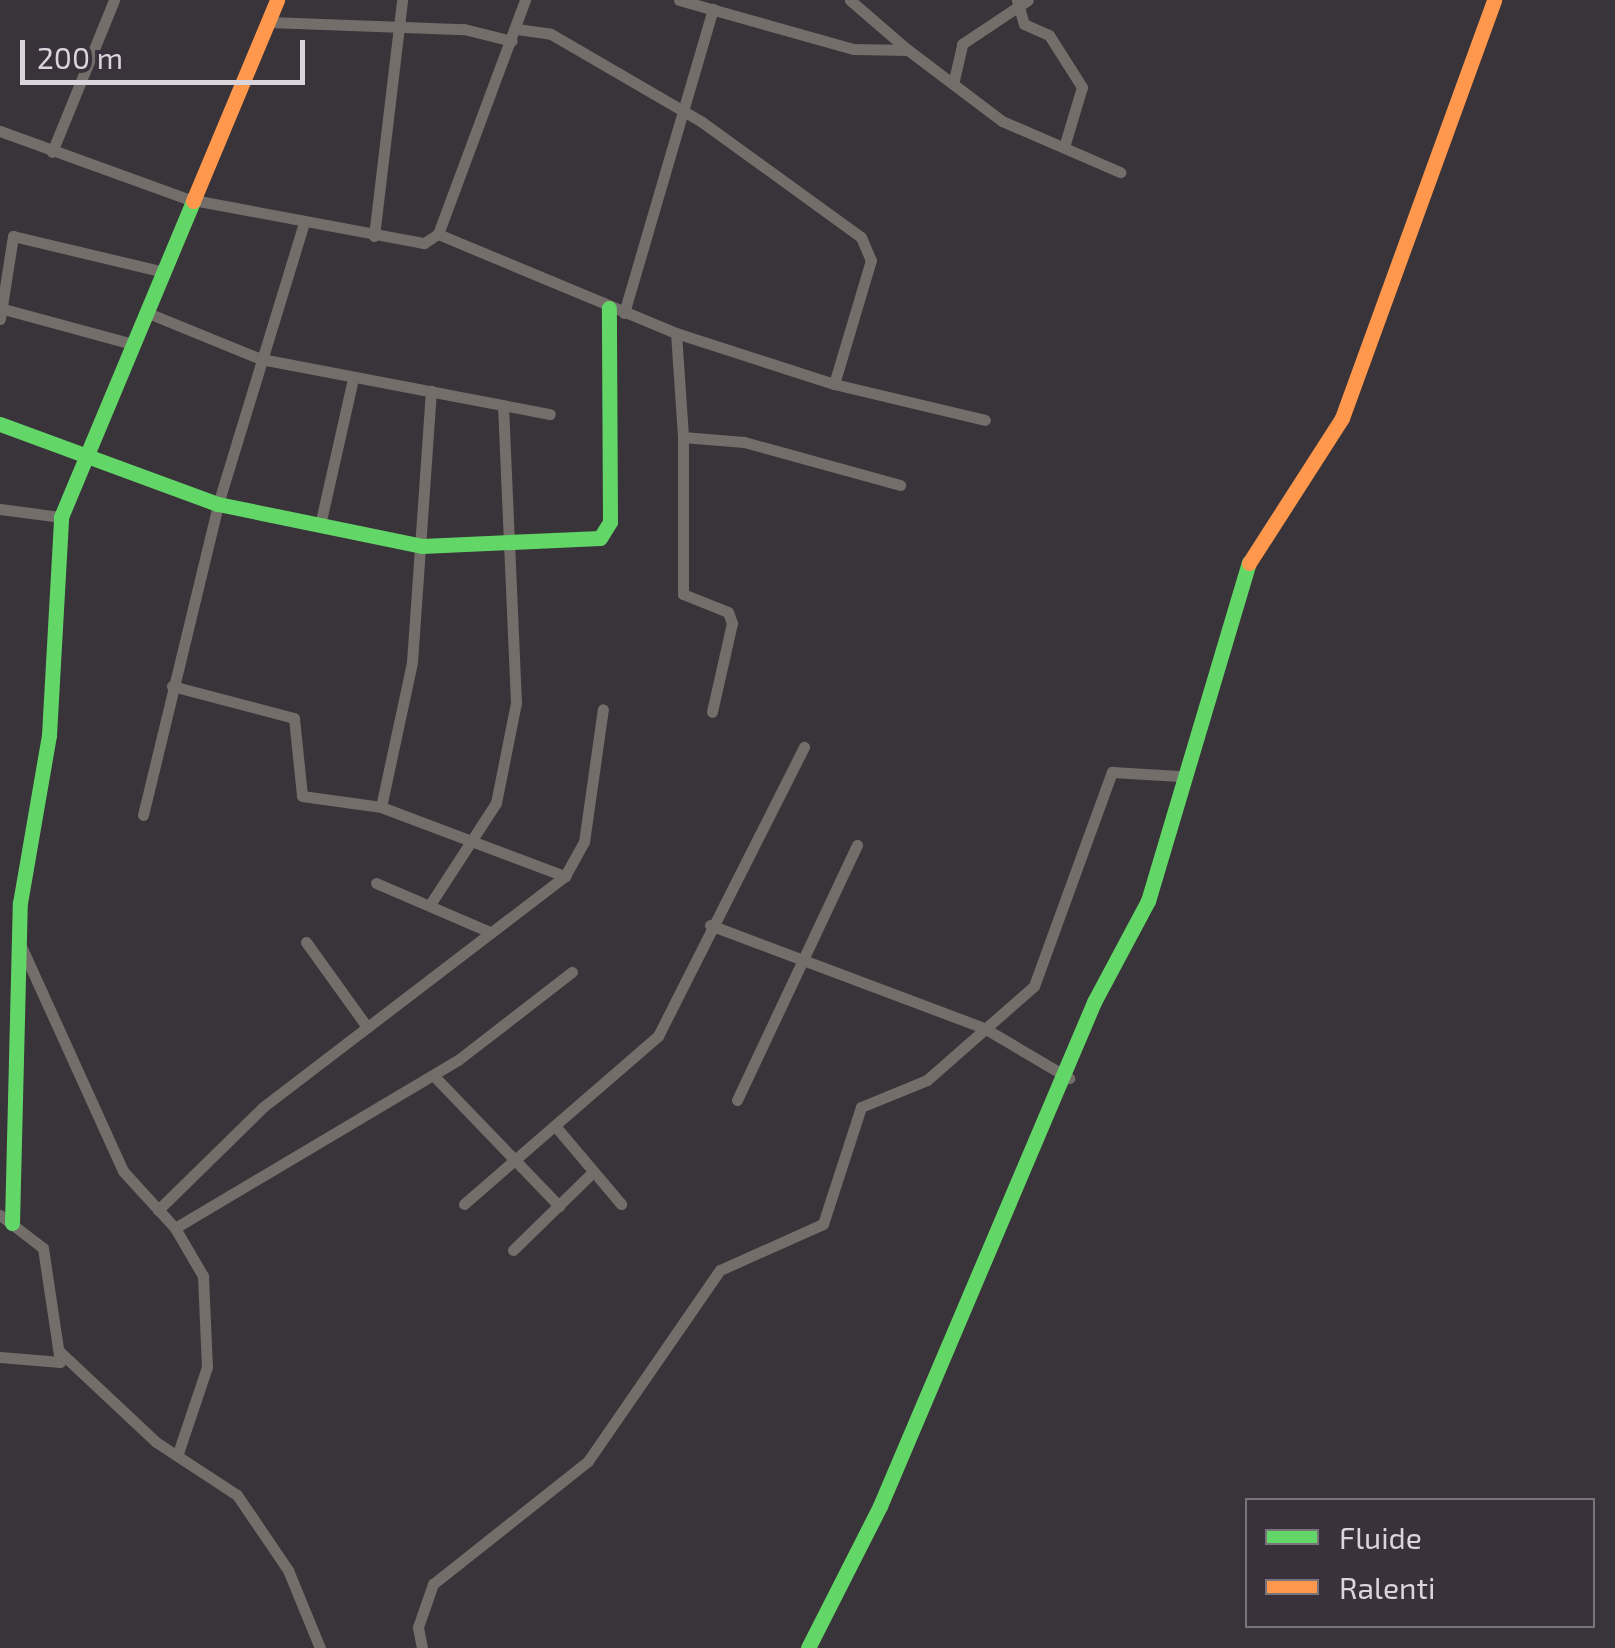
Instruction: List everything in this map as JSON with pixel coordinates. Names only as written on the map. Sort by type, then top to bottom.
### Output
[{"type":"street","points":[[52,152],[114,0]]},
{"type":"street","points":[[0,1357],[55,1368],[58,1351],[42,1248],[6,1219],[21,946],[49,735],[62,517],[90,454],[129,343],[148,313],[188,199],[277,0]]},
{"type":"street","points":[[374,236],[402,0]]},
{"type":"street","points":[[438,234],[525,0]]},
{"type":"street","points":[[679,0],[853,50],[908,50]]},
{"type":"street","points":[[850,0],[1002,121],[1120,172]]},
{"type":"street","points":[[954,80],[962,44],[1028,0]]},
{"type":"street","points":[[808,1648],[1069,1078],[1094,1002],[1148,901],[1180,776],[1252,556],[1342,418],[1494,0]]},
{"type":"street","points":[[1017,5],[1024,24],[1048,35],[1082,87],[1064,148]]},
{"type":"street","points":[[0,424],[218,504],[422,546],[608,532],[616,310],[688,114],[713,10]]},
{"type":"street","points":[[269,22],[400,24],[514,35],[551,34],[807,190],[870,247],[834,384]]},
{"type":"street","points":[[0,130],[188,199],[303,226],[416,243],[438,234],[676,333],[834,384],[985,420]]},
{"type":"street","points":[[142,815],[218,504],[303,226]]},
{"type":"street","points":[[129,343],[1,312],[13,236],[164,272]]},
{"type":"street","points":[[148,313],[260,359],[550,414]]},
{"type":"street","points":[[676,333],[684,437],[683,594],[728,612],[732,622],[712,712]]},
{"type":"street","points":[[320,524],[354,378]]},
{"type":"street","points":[[381,807],[412,662],[431,391]]},
{"type":"street","points":[[431,904],[478,841],[496,803],[516,703],[503,405]]},
{"type":"street","points":[[684,437],[744,442],[900,485]]},
{"type":"street","points":[[0,509],[62,517]]},
{"type":"street","points":[[172,686],[290,714],[302,796],[381,807],[565,876]]},
{"type":"street","points":[[158,1210],[263,1106],[565,876],[584,842],[603,709]]},
{"type":"street","points":[[464,1204],[658,1036],[710,925],[804,747]]},
{"type":"street","points":[[422,1648],[433,1584],[588,1461],[720,1270],[823,1224],[860,1108],[882,1092],[918,1086],[1034,986],[1109,775],[1180,776]]},
{"type":"street","points":[[738,1100],[857,845]]},
{"type":"street","points":[[376,884],[490,932]]},
{"type":"street","points":[[710,925],[805,956],[984,1028],[1069,1078]]},
{"type":"street","points":[[306,942],[367,1027]]},
{"type":"street","points":[[21,946],[84,1097],[114,1138],[123,1171],[175,1228],[204,1276],[211,1332],[178,1453]]},
{"type":"street","points":[[175,1228],[433,1075],[572,972]]},
{"type":"street","points":[[433,1075],[560,1206]]},
{"type":"street","points":[[556,1127],[621,1204]]},
{"type":"street","points":[[513,1250],[593,1172]]},
{"type":"street","points":[[58,1351],[252,1514],[320,1648]]},
{"type":"traffic: fast","points":[[12,1223],[20,903],[49,735],[61,517],[193,201]]},
{"type":"traffic: fast","points":[[0,424],[218,504],[422,546],[600,538],[610,522],[609,308]]},
{"type":"traffic: fast","points":[[808,1648],[880,1506],[1094,1002],[1148,901],[1249,563]]},
{"type":"traffic: slow","points":[[193,201],[277,0]]},
{"type":"traffic: slow","points":[[1249,563],[1342,418],[1494,0]]}]
